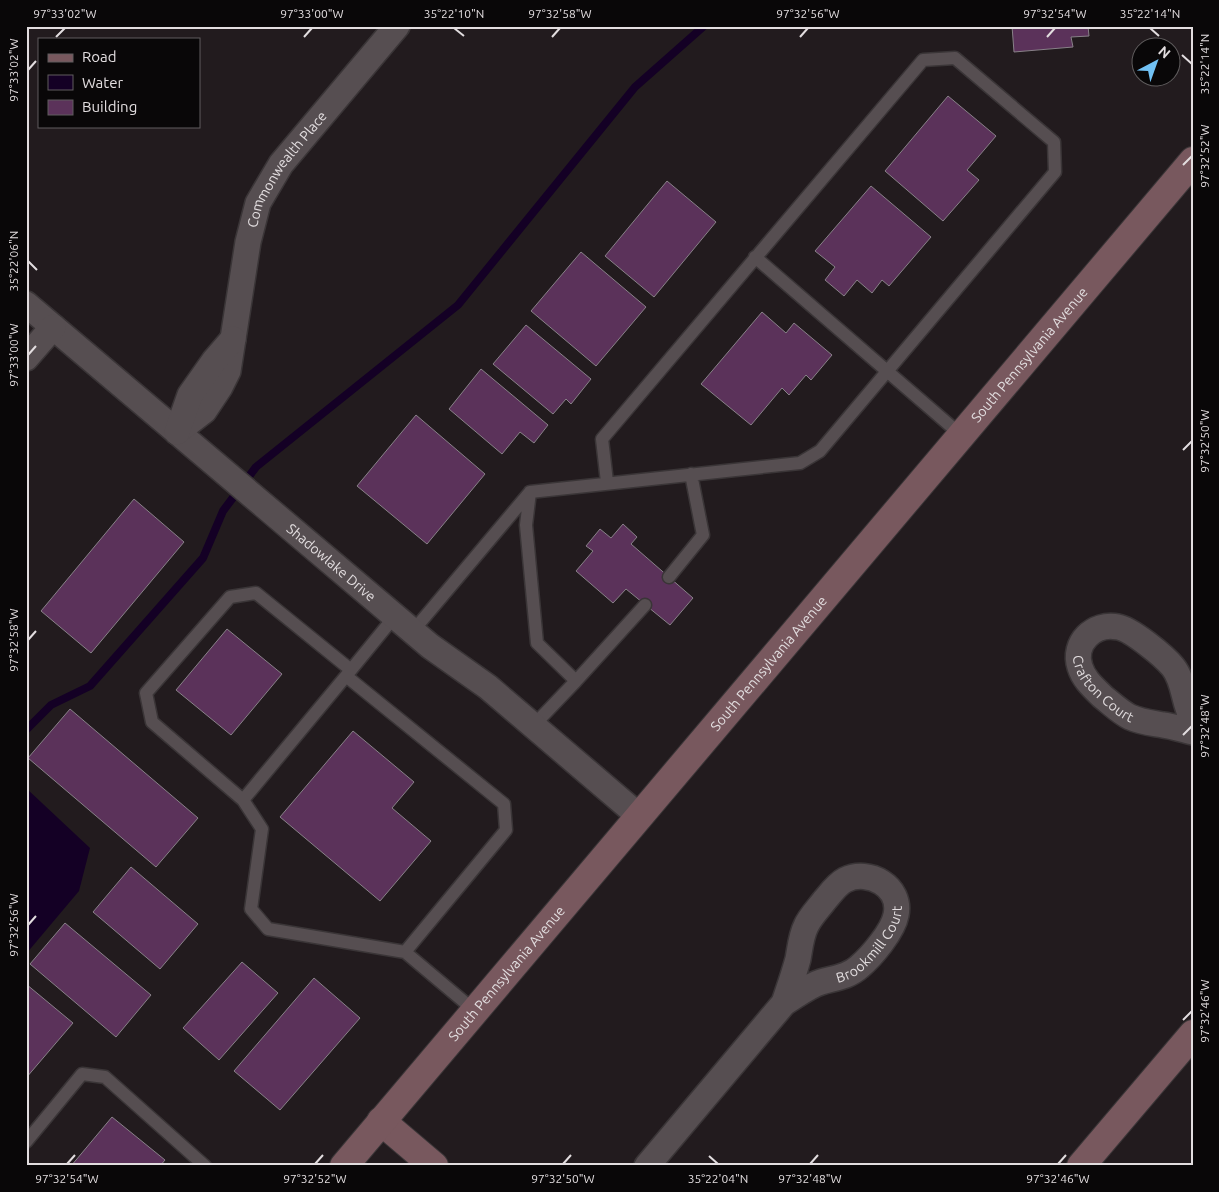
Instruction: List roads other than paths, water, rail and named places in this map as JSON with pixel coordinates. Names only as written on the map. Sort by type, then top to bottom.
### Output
[{"type":"main road","name":"South Pennsylvania Avenue","points":[[344,1166],[1193,160]]},
{"type":"main road","points":[[1080,1166],[1193,1034]]},
{"type":"main road","points":[[381,1121],[434,1166]]},
{"type":"street","name":"Commonwealth Place","points":[[177,432],[204,411],[228,371],[248,242],[258,203],[268,184],[296,145],[397,26]]},
{"type":"street","name":"Shadowlake Drive","points":[[27,305],[439,653],[488,687],[639,816]]},
{"type":"street","points":[[26,358],[53,327]]},
{"type":"street","name":"Crafton Court","points":[[1193,720],[1177,673],[1171,665],[1134,634],[1116,626],[1097,629],[1090,633],[1080,644],[1078,660],[1086,679],[1091,686],[1122,713],[1147,723],[1193,732]]},
{"type":"street","name":"Brookmill Court","points":[[646,1166],[784,1003],[813,986],[852,972],[860,966],[889,932],[895,921],[897,904],[892,893],[882,882],[873,877],[863,876],[852,877],[843,881],[813,915],[806,926],[784,1003]]},
{"type":"lane","points":[[242,800],[349,673],[404,623],[530,492],[607,482],[800,463],[820,451],[1055,172],[1054,142],[955,58],[923,60],[602,439],[607,482]]},
{"type":"lane","points":[[755,257],[961,435]]},
{"type":"lane","points":[[669,577],[703,535],[691,474]]},
{"type":"lane","points":[[530,492],[526,525],[536,643],[576,680]]},
{"type":"lane","points":[[404,952],[506,830],[504,804],[256,593],[230,597],[146,693],[152,722],[242,800],[262,829],[250,909],[268,929],[404,952],[475,1011]]},
{"type":"lane","points":[[534,725],[645,605]]},
{"type":"lane","points":[[26,1142],[82,1074],[105,1077],[205,1166]]},
{"type":"water","points":[[26,788],[90,848],[79,891],[26,954]]},
{"type":"waterway","points":[[26,730],[51,705],[90,686],[203,558],[223,511],[256,467],[458,305],[635,87],[704,26]]}]
